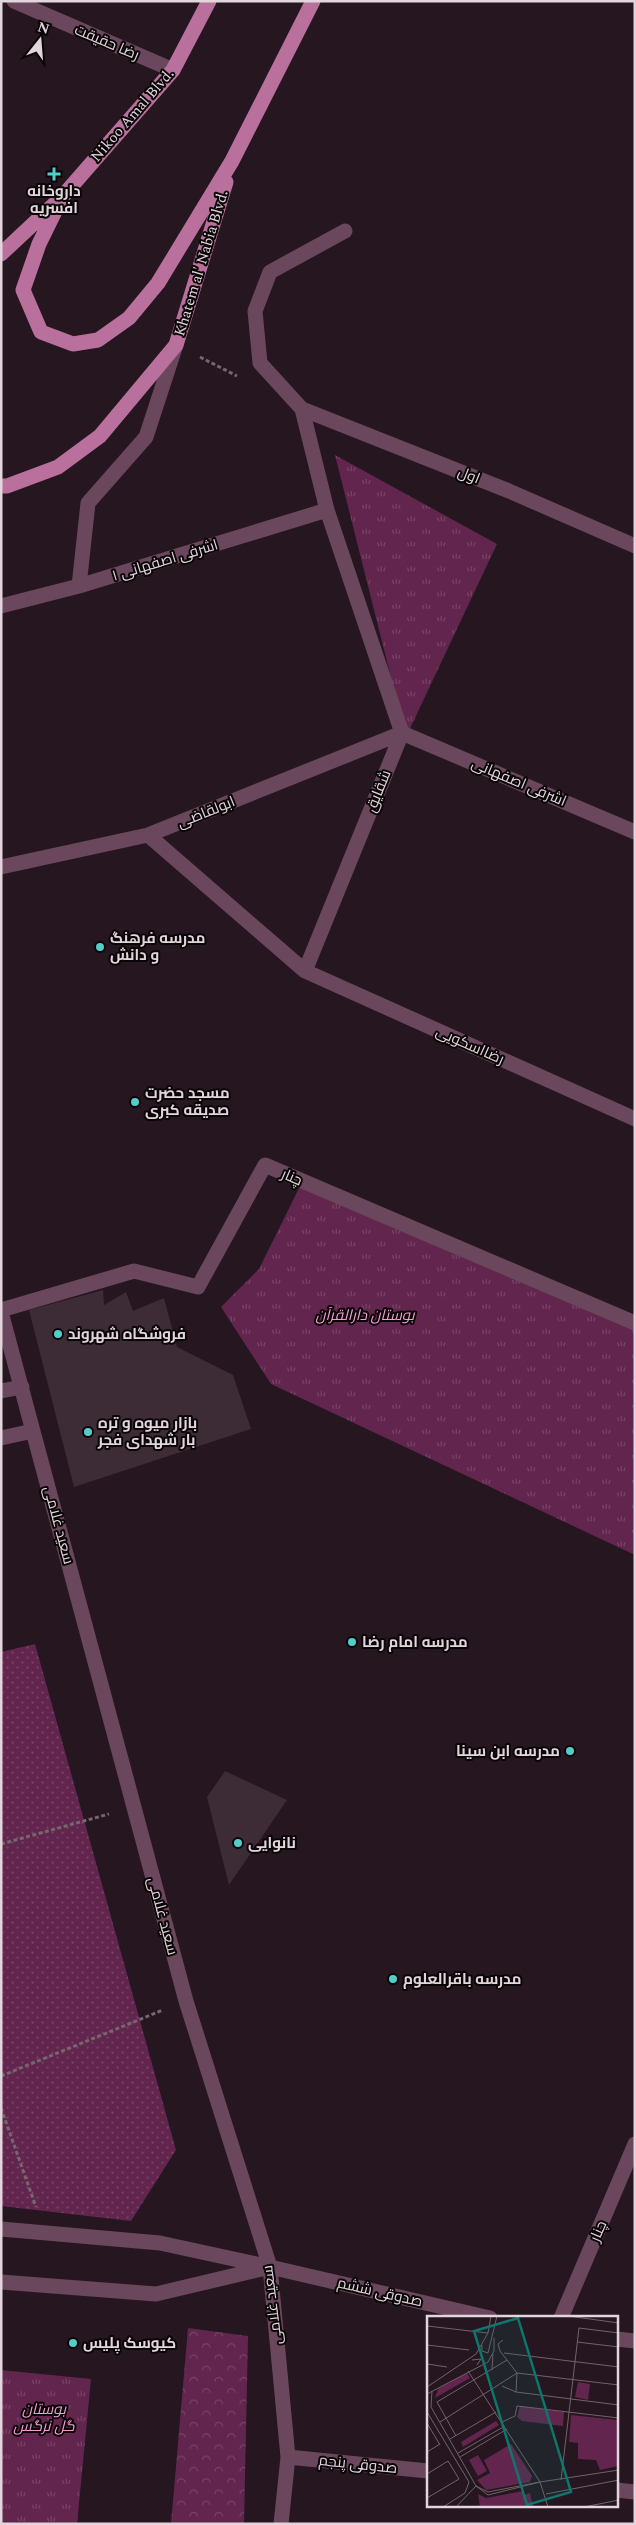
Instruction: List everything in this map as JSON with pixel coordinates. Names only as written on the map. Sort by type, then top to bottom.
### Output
[{"type":"main road","name":"Nikoo Amal Blvd.","points":[[62,197],[173,70],[209,1]]},
{"type":"main road","points":[[62,197],[39,244],[23,290],[41,332],[73,344],[98,340],[130,318],[158,282],[232,161],[313,1]]},
{"type":"main road","name":"Khatem al' Nabia Blvd.","points":[[1,486],[7,486],[58,467],[100,436],[176,345],[232,161]]},
{"type":"main road","points":[[1,254],[62,197]]},
{"type":"street","name":"رضا حقیقت","points":[[14,1],[173,70]]},
{"type":"street","points":[[345,231],[270,272],[255,312],[260,363],[302,409],[327,510],[402,732]]},
{"type":"street","points":[[79,586],[88,503],[146,437],[176,345]]},
{"type":"street","name":"اول","points":[[302,409],[509,491],[635,546]]},
{"type":"street","name":"اشرفی اصفهانی ۱","points":[[1,606],[79,586],[327,510]]},
{"type":"street","name":"اشرفی اصفهانی","points":[[402,732],[635,832]]},
{"type":"street","name":"ابولقاضی","points":[[1,867],[148,835],[402,732]]},
{"type":"street","name":"شقایق","points":[[305,972],[402,732]]},
{"type":"street","points":[[148,835],[305,972]]},
{"type":"street","name":"رضااسکویی","points":[[305,972],[635,1119]]},
{"type":"street","name":"چنار","points":[[1,1311],[134,1272],[198,1287],[264,1165],[635,1323]]},
{"type":"street","name":"سعید غلامی","points":[[1,1311],[186,2000],[270,2267],[288,2457],[281,2524]]},
{"type":"street","points":[[1,1392],[22,1387]]},
{"type":"street","points":[[1,1438],[33,1430]]},
{"type":"street","name":"چنار","points":[[562,2316],[635,2144]]},
{"type":"street","name":"صدوقی ششم","points":[[1,2229],[160,2243],[481,2316]]},
{"type":"street","points":[[1,2282],[156,2294],[270,2267]]},
{"type":"street","points":[[618,2339],[635,2341]]},
{"type":"street","name":"صدوقی پنجم","points":[[288,2457],[427,2471]]},
{"type":"street","points":[[618,2490],[635,2492]]},
{"type":"path","points":[[1,1844],[134,1806]]},
{"type":"path","points":[[1,2076],[186,2000]]},
{"type":"path","points":[[1,2108],[40,2216]]},
{"type":"green space","points":[[335,455],[497,544],[406,737]]},
{"type":"green space","name":"بوستان دارالقرآن","points":[[305,1176],[635,1330],[635,1555],[271,1384],[221,1307],[259,1269]]},
{"type":"green space","points":[[35,1644],[176,2150],[131,2221],[1,2206],[1,1652]]},
{"type":"green space","points":[[188,2328],[248,2336],[244,2524],[171,2524]]},
{"type":"green space","name":"بوستان گل نرگس","points":[[1,2370],[91,2379],[77,2524],[1,2524]]},
{"type":"building","points":[[103,1290],[104,1305],[126,1292],[133,1311],[164,1298],[177,1347],[233,1375],[251,1429],[74,1487],[29,1310]]},
{"type":"building","name":"نانوایی","points":[[225,1771],[287,1800],[229,1885],[207,1797]]},
{"type":"place","name":"داروخانه افسریه","points":[[54,174]]},
{"type":"place","name":"مدرسه فرهنگ و دانش","points":[[100,947]]},
{"type":"place","name":"مسجد حضرت صدیقه کبری","points":[[135,1102]]},
{"type":"place","name":"فروشگاه شهروند","points":[[58,1334]]},
{"type":"place","name":"بازار میوه و تره‌ بار شهدای فجر","points":[[88,1432]]},
{"type":"place","name":"مدرسه امام رضا","points":[[352,1642]]},
{"type":"place","name":"مدرسه ابن سینا","points":[[570,1751]]},
{"type":"place","name":"نانوایی","points":[[238,1843]]},
{"type":"place","name":"مدرسه باقرالعلوم","points":[[393,1979]]},
{"type":"place","name":"کیوسک پلیس","points":[[73,2343]]}]
